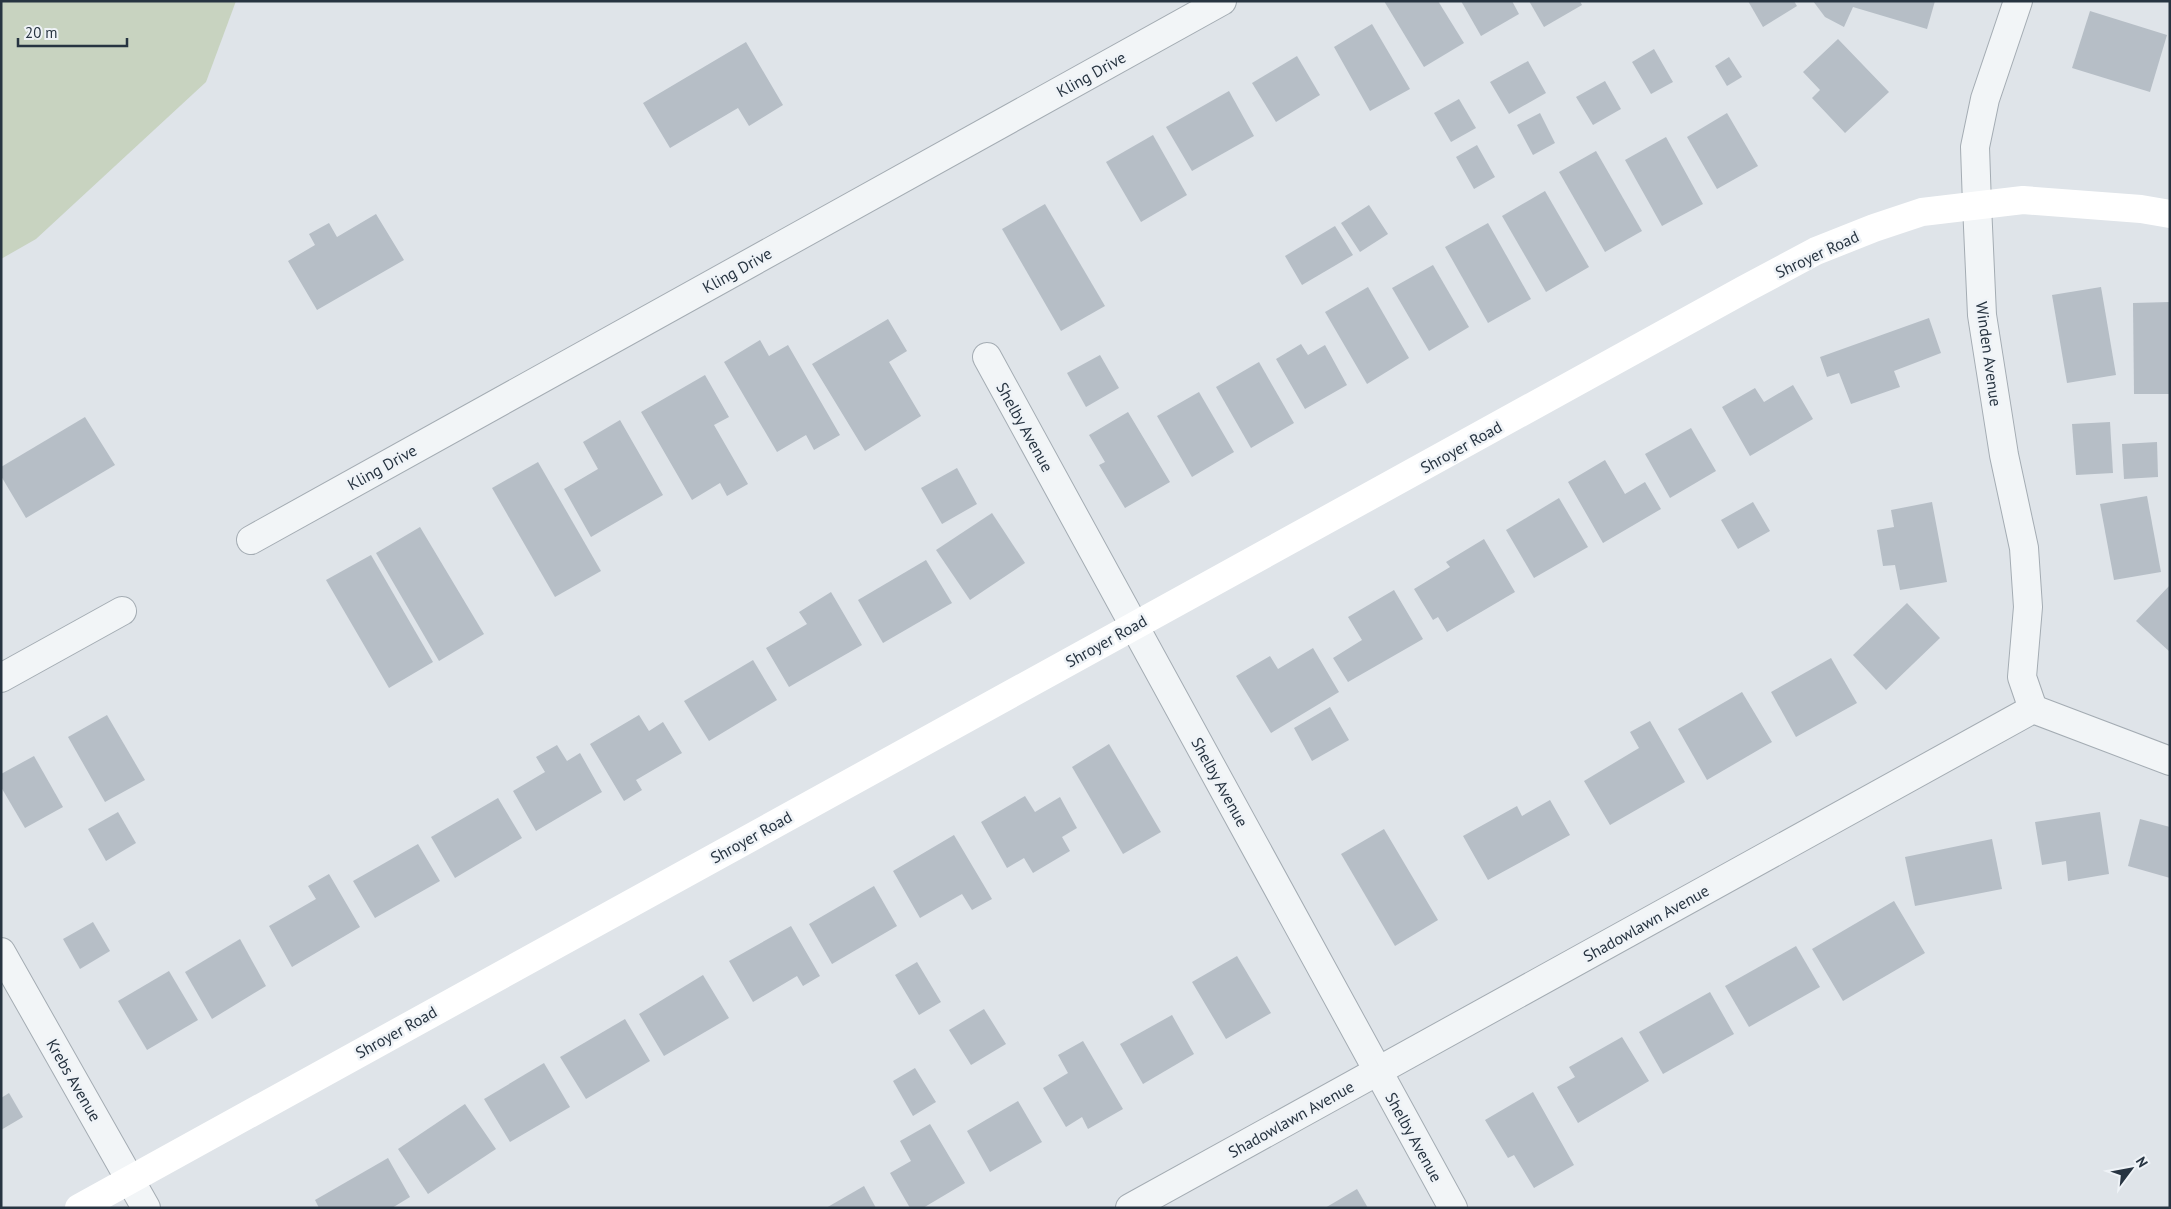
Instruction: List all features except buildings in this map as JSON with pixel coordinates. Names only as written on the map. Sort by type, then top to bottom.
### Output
[{"type":"main road","name":"Shroyer Road","points":[[79,1208],[1745,289],[1816,252],[1874,228],[1922,212],[2023,200],[2141,209],[2170,214]]},
{"type":"street","name":"Kling Drive","points":[[251,540],[1222,1]]},
{"type":"street","name":"Winden Avenue","points":[[2018,1],[1985,99],[1975,147],[1982,315],[2004,455],[2024,548],[2028,607],[2022,677],[2033,709]]},
{"type":"street","name":"Shelby Avenue","points":[[987,357],[1453,1208]]},
{"type":"street","points":[[1,678],[122,612]]},
{"type":"street","points":[[2033,709],[2170,761]]},
{"type":"street","name":"Shadowlawn Avenue","points":[[1130,1208],[2033,709]]},
{"type":"street","name":"Krebs Avenue","points":[[1,952],[146,1208]]},
{"type":"green space","points":[[1,1],[236,1],[206,82],[36,239],[1,259]]}]
